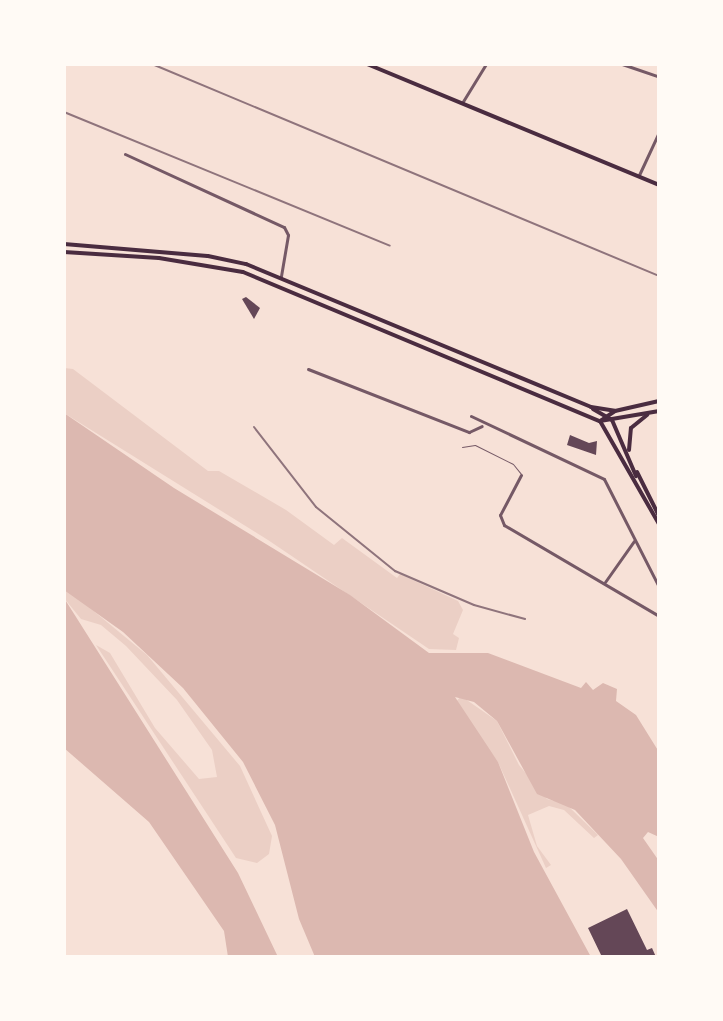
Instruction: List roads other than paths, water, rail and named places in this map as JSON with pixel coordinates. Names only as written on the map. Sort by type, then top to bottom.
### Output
[{"type":"main road","points":[[367,64],[659,185]]},
{"type":"main road","points":[[64,244],[208,256],[281,276],[552,394],[591,407],[615,411],[659,401]]},
{"type":"main road","points":[[64,252],[206,264],[277,285],[600,421],[637,479],[659,524]]},
{"type":"main road","points":[[277,285],[281,276]]},
{"type":"main road","points":[[548,401],[552,394]]},
{"type":"main road","points":[[591,407],[609,418],[659,516]]},
{"type":"main road","points":[[609,418],[615,411]]},
{"type":"main road","points":[[600,421],[659,411]]},
{"type":"main road","points":[[630,456],[631,428],[648,414]]},
{"type":"main road","points":[[633,463],[637,479]]},
{"type":"street","points":[[462,103],[486,64]]},
{"type":"street","points":[[622,64],[659,77]]},
{"type":"street","points":[[639,175],[659,132]]},
{"type":"street","points":[[125,154],[284,227],[288,235],[281,276]]},
{"type":"street","points":[[308,369],[469,432],[482,426]]},
{"type":"street","points":[[471,416],[604,479],[659,587]]},
{"type":"street","points":[[521,475],[500,515],[504,525],[659,616]]},
{"type":"street","points":[[605,582],[634,541]]},
{"type":"lane","points":[[462,447],[475,445],[513,464],[521,475]]},
{"type":"railway","points":[[152,64],[659,276]]},
{"type":"railway","points":[[64,112],[390,246]]},
{"type":"railway","points":[[254,427],[316,507],[395,571],[474,605],[525,619]]}]
